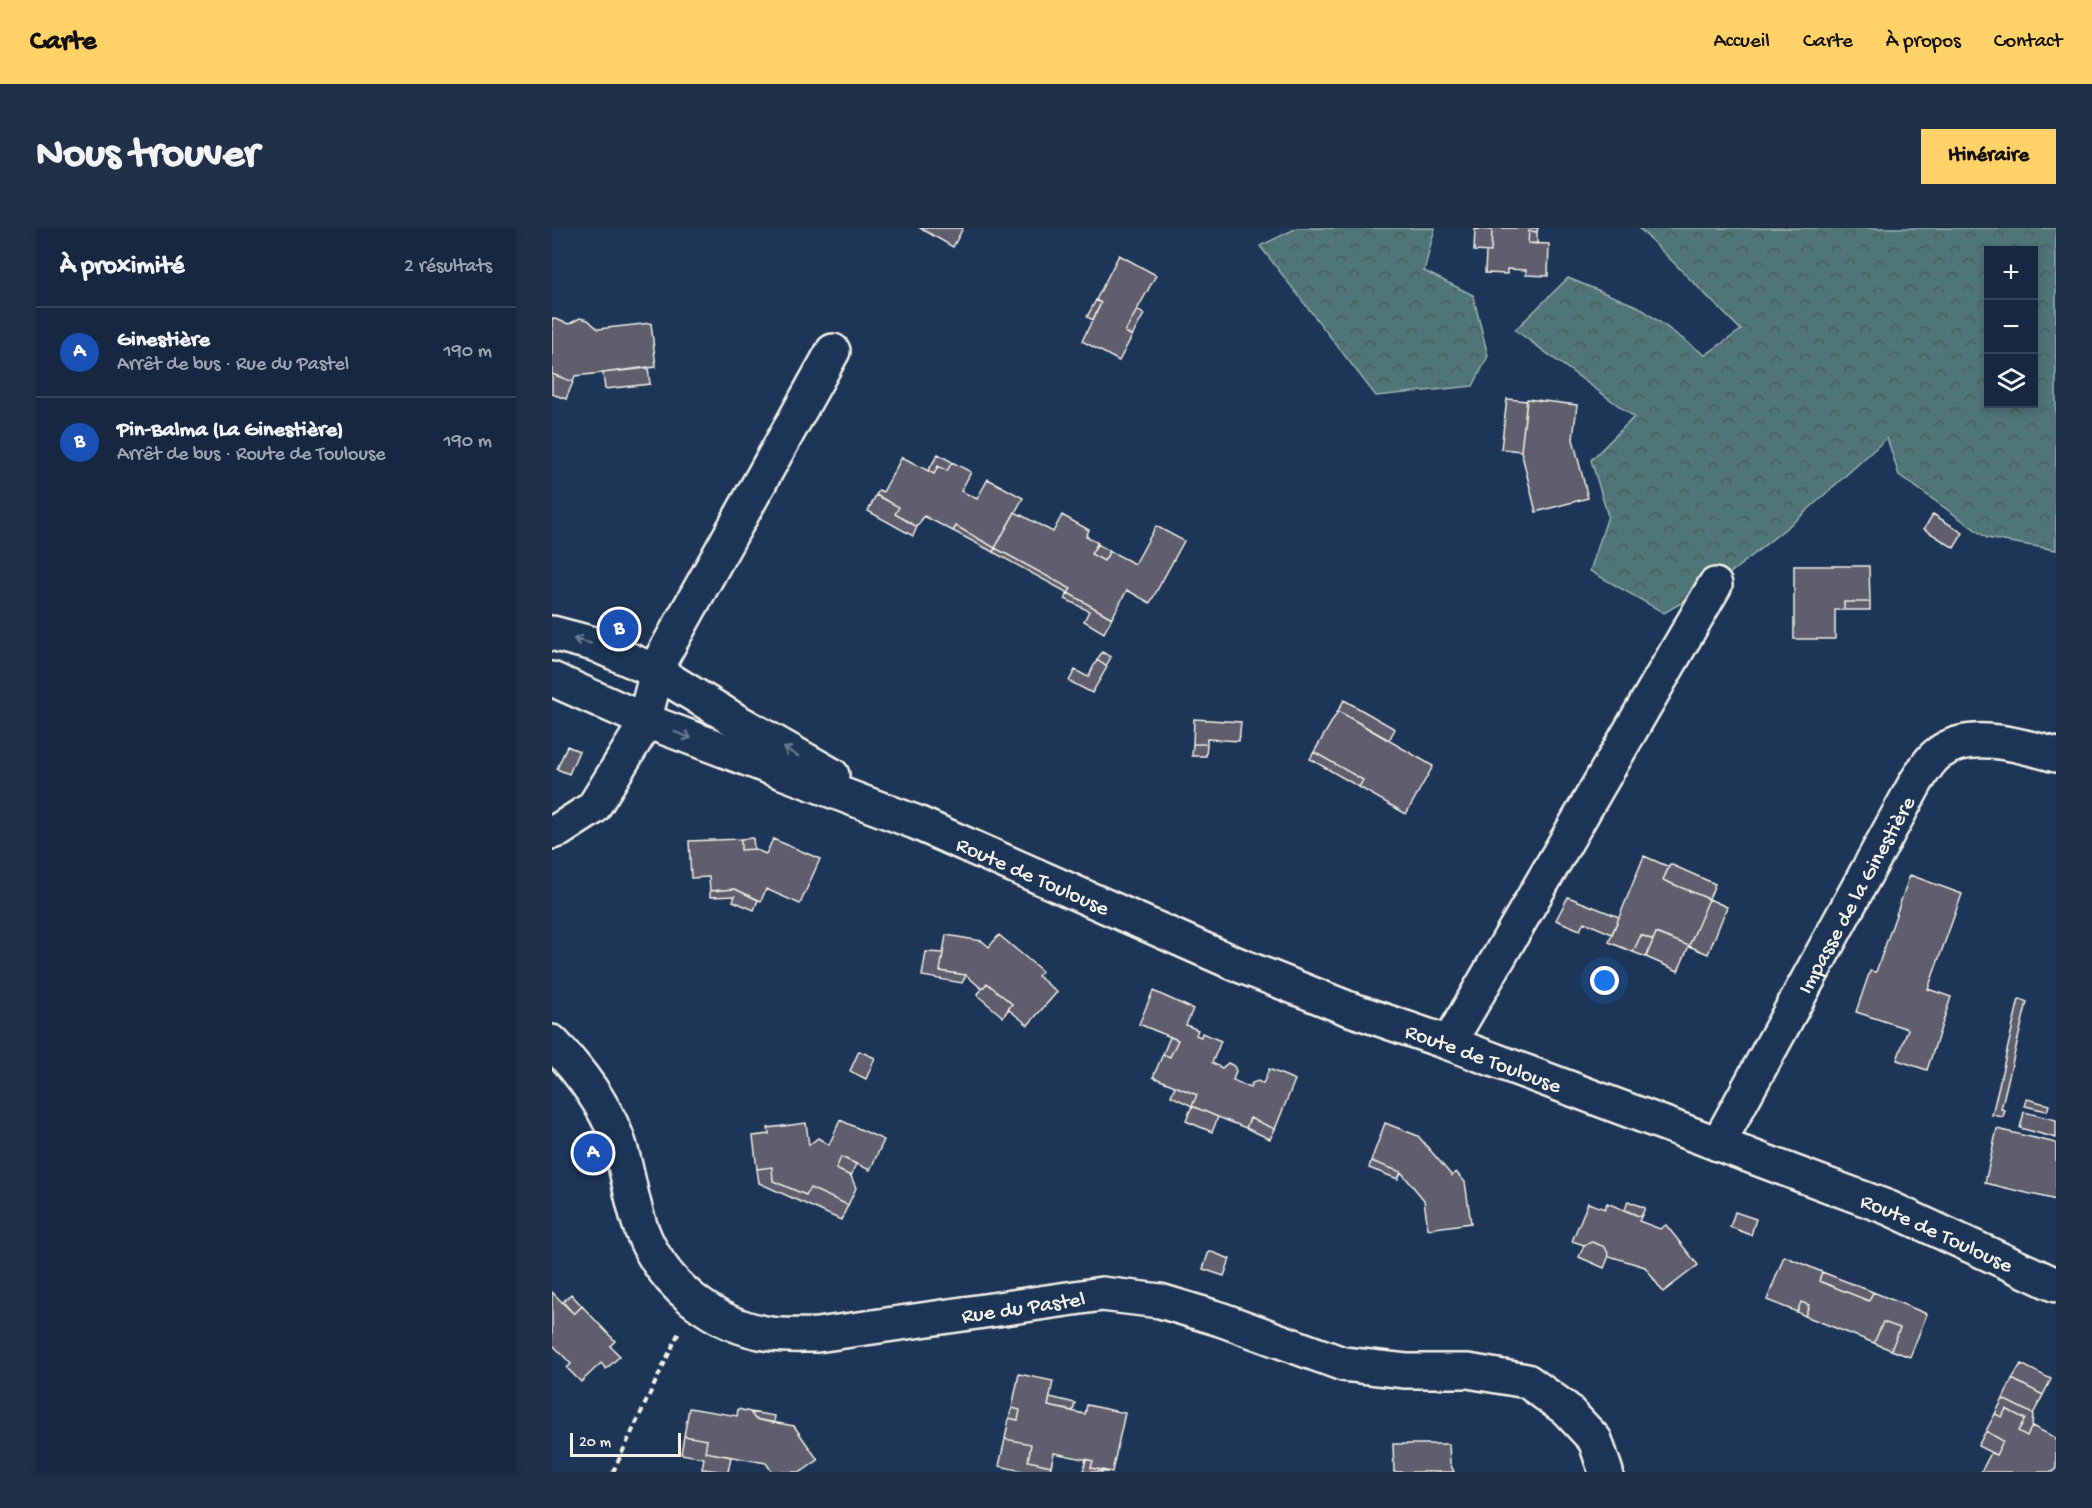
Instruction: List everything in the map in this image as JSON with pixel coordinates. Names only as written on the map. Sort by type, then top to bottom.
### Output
[{"type":"street","points":[[552,832],[593,808],[642,729],[660,661],[833,351]]},
{"type":"street","points":[[1449,1043],[1715,585]]},
{"type":"street","name":"Route de Toulouse","points":[[552,633],[594,644],[657,672],[735,720],[915,822]]},
{"type":"street","name":"Route de Toulouse","points":[[552,679],[644,720],[915,822],[1234,963],[1347,1008],[1449,1043],[1889,1208],[2056,1285]]},
{"type":"street","name":"Impasse de la Ginestière","points":[[1718,1144],[1916,782],[1939,753],[1968,742],[2004,742],[2056,755]]},
{"type":"street","name":"Rue du Pastel","points":[[552,1041],[584,1076],[616,1135],[642,1231],[660,1269],[693,1301],[729,1321],[770,1334],[817,1335],[1102,1294],[1161,1300],[1343,1364],[1406,1371],[1468,1371],[1527,1382],[1566,1409],[1595,1440],[1606,1472]]},
{"type":"path","points":[[613,1472],[693,1301]]},
{"type":"green space","points":[[1297,228],[1435,228],[1424,271],[1473,295],[1488,356],[1473,386],[1376,396],[1260,246]]},
{"type":"green space","points":[[1639,228],[2056,228],[2056,550],[1987,538],[1899,475],[1887,438],[1801,516],[1723,579],[1664,613],[1590,571],[1608,516],[1591,460],[1634,417],[1515,330],[1568,278],[1639,307],[1705,355],[1741,330]]},
{"type":"building","points":[[920,228],[963,228],[953,247]]},
{"type":"building","points":[[1475,228],[1538,228],[1537,232],[1529,231],[1528,243],[1549,244],[1548,276],[1526,275],[1526,270],[1507,269],[1507,274],[1485,273],[1486,252],[1491,252],[1492,230]]},
{"type":"building","points":[[1475,229],[1492,230],[1491,252],[1474,251]]},
{"type":"building","points":[[1529,231],[1537,232],[1537,244],[1528,243]]},
{"type":"building","points":[[1119,255],[1156,275],[1125,332],[1132,336],[1119,361],[1082,341],[1101,303],[1096,300]]},
{"type":"building","points":[[1096,300],[1101,303],[1093,320],[1087,317]]},
{"type":"building","points":[[1137,310],[1144,314],[1132,336],[1125,332]]},
{"type":"building","points":[[552,318],[569,324],[580,318],[588,320],[598,329],[651,323],[656,367],[575,376],[573,382],[552,374]]},
{"type":"building","points":[[648,367],[650,384],[605,389],[603,373]]},
{"type":"building","points":[[552,374],[573,382],[566,399],[552,394]]},
{"type":"building","points":[[1507,399],[1527,401],[1521,451],[1501,449]]},
{"type":"building","points":[[1527,399],[1577,405],[1573,439],[1588,498],[1536,512],[1521,451]]},
{"type":"building","points":[[938,454],[952,462],[947,471],[938,466],[934,474],[928,471]]},
{"type":"building","points":[[902,457],[934,474],[938,466],[947,471],[952,462],[971,472],[961,491],[977,499],[988,479],[1023,498],[995,548],[956,526],[953,531],[924,516],[917,527],[895,514],[899,507],[876,495],[879,490],[883,492]]},
{"type":"building","points":[[876,495],[899,507],[895,514],[917,527],[913,536],[868,511]]},
{"type":"building","points":[[1015,512],[1053,532],[1062,515],[1089,530],[1086,536],[1098,543],[1091,554],[1104,561],[1110,551],[1135,564],[1156,526],[1184,541],[1150,603],[1127,590],[1112,618],[1068,593],[1071,589],[995,548]]},
{"type":"building","points":[[1933,514],[1963,533],[1954,548],[1924,529]]},
{"type":"building","points":[[956,526],[995,548],[993,552],[953,531]]},
{"type":"building","points":[[1097,544],[1110,551],[1104,561],[1091,554]]},
{"type":"building","points":[[995,548],[1071,589],[1068,593],[993,552]]},
{"type":"building","points":[[1794,566],[1869,566],[1870,602],[1844,602],[1844,610],[1835,610],[1835,639],[1794,639]]},
{"type":"building","points":[[1068,593],[1112,618],[1104,633],[1084,621],[1089,611],[1065,599]]},
{"type":"building","points":[[1844,602],[1870,602],[1870,610],[1844,610]]},
{"type":"building","points":[[1102,652],[1111,657],[1106,666],[1097,660]]},
{"type":"building","points":[[1097,660],[1107,667],[1092,693],[1069,681],[1075,670],[1088,677]]},
{"type":"building","points":[[1344,700],[1395,729],[1389,740],[1338,711]]},
{"type":"building","points":[[1338,711],[1433,766],[1406,814],[1359,787],[1363,780],[1314,752]]},
{"type":"building","points":[[1194,719],[1241,722],[1239,741],[1207,739],[1207,744],[1193,744]]},
{"type":"building","points":[[1193,744],[1207,744],[1206,756],[1192,756]]},
{"type":"building","points":[[567,746],[579,751],[569,774],[557,769]]},
{"type":"building","points":[[1314,752],[1363,780],[1359,787],[1310,759]]},
{"type":"building","points":[[753,838],[754,849],[741,850],[741,839]]},
{"type":"building","points":[[741,839],[741,850],[754,849],[766,854],[773,839],[820,859],[800,904],[766,889],[761,901],[735,889],[710,891],[709,877],[691,878],[689,841]]},
{"type":"building","points":[[1644,856],[1669,867],[1663,880],[1709,899],[1689,946],[1656,933],[1653,940],[1641,935],[1633,952],[1609,942]]},
{"type":"building","points":[[1670,864],[1715,884],[1709,899],[1663,880]]},
{"type":"building","points":[[1910,875],[1962,894],[1928,989],[1951,997],[1927,1070],[1897,1060],[1908,1029],[1856,1012],[1870,971],[1876,972]]},
{"type":"building","points":[[735,889],[758,900],[754,910],[733,901],[735,896],[710,897],[710,891]]},
{"type":"building","points":[[1568,897],[1619,917],[1612,934],[1584,922],[1580,930],[1556,920]]},
{"type":"building","points":[[1709,899],[1727,907],[1708,954],[1689,946]]},
{"type":"building","points":[[1656,933],[1689,946],[1678,971],[1646,957]]},
{"type":"building","points":[[946,935],[982,941],[989,947],[999,935],[1042,971],[1038,976],[1057,992],[1028,1025],[1008,1009],[1012,1004],[987,983],[982,989],[966,975],[940,971]]},
{"type":"building","points":[[1641,935],[1653,940],[1646,957],[1633,952]]},
{"type":"building","points":[[926,952],[943,953],[940,971],[966,975],[962,983],[922,976]]},
{"type":"building","points":[[987,983],[1012,1004],[1003,1017],[977,995]]},
{"type":"building","points":[[1153,991],[1193,1009],[1186,1025],[1198,1030],[1196,1035],[1201,1037],[1202,1033],[1221,1041],[1212,1063],[1222,1068],[1228,1063],[1234,1066],[1236,1071],[1233,1080],[1250,1088],[1252,1083],[1258,1081],[1263,1084],[1269,1069],[1295,1080],[1275,1129],[1250,1118],[1246,1128],[1192,1106],[1197,1095],[1153,1077],[1163,1054],[1170,1057],[1178,1040],[1139,1024]]},
{"type":"building","points":[[2019,999],[2027,1002],[2001,1109],[2005,1110],[2003,1117],[1992,1115]]},
{"type":"building","points":[[1170,1037],[1178,1040],[1170,1057],[1163,1054]]},
{"type":"building","points":[[859,1051],[875,1058],[866,1079],[850,1071]]},
{"type":"building","points":[[1175,1086],[1197,1095],[1192,1106],[1171,1096]]},
{"type":"building","points":[[2027,1099],[2049,1105],[2047,1111],[2025,1106]]},
{"type":"building","points":[[1192,1106],[1218,1117],[1212,1132],[1186,1121]]},
{"type":"building","points":[[2024,1112],[2056,1120],[2056,1138],[2020,1128]]},
{"type":"building","points":[[1250,1118],[1275,1129],[1270,1139],[1246,1128]]},
{"type":"building","points":[[840,1120],[884,1140],[870,1170],[841,1157],[836,1169],[851,1176],[856,1188],[848,1205],[810,1188],[806,1195],[773,1181],[772,1167],[757,1169],[753,1136],[769,1134],[768,1128],[806,1123],[809,1145],[818,1138],[829,1145]]},
{"type":"building","points":[[1385,1123],[1418,1136],[1452,1176],[1456,1172],[1465,1182],[1471,1223],[1428,1229],[1424,1200],[1401,1172],[1371,1161]]},
{"type":"building","points":[[1997,1129],[2056,1143],[2056,1200],[1985,1183]]},
{"type":"building","points":[[841,1157],[856,1164],[851,1176],[836,1169]]},
{"type":"building","points":[[1371,1161],[1401,1172],[1398,1179],[1369,1168]]},
{"type":"building","points":[[772,1167],[773,1181],[806,1195],[810,1188],[848,1205],[841,1220],[759,1183],[757,1169]]},
{"type":"building","points":[[1628,1201],[1645,1208],[1641,1217],[1625,1210]]},
{"type":"building","points":[[1588,1203],[1605,1209],[1607,1203],[1641,1217],[1639,1221],[1660,1229],[1666,1225],[1698,1265],[1663,1292],[1645,1267],[1609,1256],[1605,1247],[1592,1242],[1584,1245],[1572,1241]]},
{"type":"building","points":[[1735,1212],[1756,1219],[1751,1235],[1730,1227]]},
{"type":"building","points":[[1592,1242],[1605,1247],[1609,1256],[1604,1268],[1579,1257],[1584,1245]]},
{"type":"building","points":[[1209,1251],[1230,1259],[1224,1276],[1203,1269]]},
{"type":"building","points":[[1784,1256],[1822,1272],[1819,1281],[1869,1301],[1873,1292],[1927,1314],[1910,1357],[1891,1350],[1900,1328],[1883,1322],[1874,1343],[1805,1316],[1809,1305],[1801,1302],[1797,1312],[1767,1300]]},
{"type":"building","points":[[1822,1272],[1873,1292],[1869,1301],[1819,1281]]},
{"type":"building","points":[[552,1292],[574,1314],[582,1306],[615,1341],[610,1346],[620,1356],[606,1369],[601,1363],[581,1382],[567,1368],[571,1364],[552,1344]]},
{"type":"building","points":[[571,1294],[582,1306],[574,1314],[563,1302]]},
{"type":"building","points":[[1801,1302],[1809,1305],[1805,1316],[1797,1312]]},
{"type":"building","points":[[1883,1322],[1900,1328],[1891,1350],[1874,1343]]},
{"type":"building","points":[[2021,1364],[2051,1379],[2043,1395],[2012,1379]]},
{"type":"building","points":[[1019,1374],[1053,1381],[1048,1406],[1085,1414],[1087,1405],[1125,1413],[1112,1472],[1091,1468],[1093,1461],[1054,1453],[1051,1466],[1028,1461],[1031,1444],[1005,1439],[1009,1418],[1018,1420],[1020,1410],[1012,1408]]},
{"type":"building","points":[[2012,1379],[2043,1395],[2033,1414],[2003,1399]]},
{"type":"building","points":[[1050,1397],[1075,1403],[1073,1411],[1048,1406]]},
{"type":"building","points":[[2003,1399],[2033,1414],[2032,1426],[2027,1436],[2018,1431],[2025,1419],[2006,1409],[2002,1417],[1995,1414]]},
{"type":"building","points":[[689,1408],[737,1416],[738,1409],[750,1412],[755,1419],[794,1426],[818,1460],[801,1472],[772,1472],[766,1463],[705,1452],[707,1440],[684,1436]]},
{"type":"building","points":[[1012,1408],[1020,1410],[1018,1420],[1009,1418]]},
{"type":"building","points":[[2006,1409],[2025,1419],[2018,1431],[2027,1436],[2032,1426],[2056,1438],[2056,1468],[2053,1472],[1981,1472],[1991,1453],[1996,1455],[2003,1441],[1986,1431],[1995,1414],[2002,1417]]},
{"type":"building","points":[[750,1412],[775,1416],[774,1423],[755,1419]]},
{"type":"building","points":[[1986,1431],[2003,1441],[1996,1455],[1978,1446]]},
{"type":"building","points":[[684,1436],[707,1440],[705,1452],[731,1457],[728,1472],[702,1469],[704,1458],[681,1454]]},
{"type":"building","points":[[1005,1439],[1031,1444],[1028,1461],[1051,1466],[1050,1472],[1027,1472],[999,1466]]},
{"type":"building","points":[[1393,1444],[1449,1444],[1450,1463],[1454,1472],[1394,1472]]},
{"type":"building","points":[[1086,1459],[1093,1461],[1091,1468],[1108,1472],[1083,1472]]},
{"type":"place","name":"Pin-Balma (La Ginestière)","points":[[619,629]]},
{"type":"place","name":"Ginestière","points":[[593,1153]]}]
